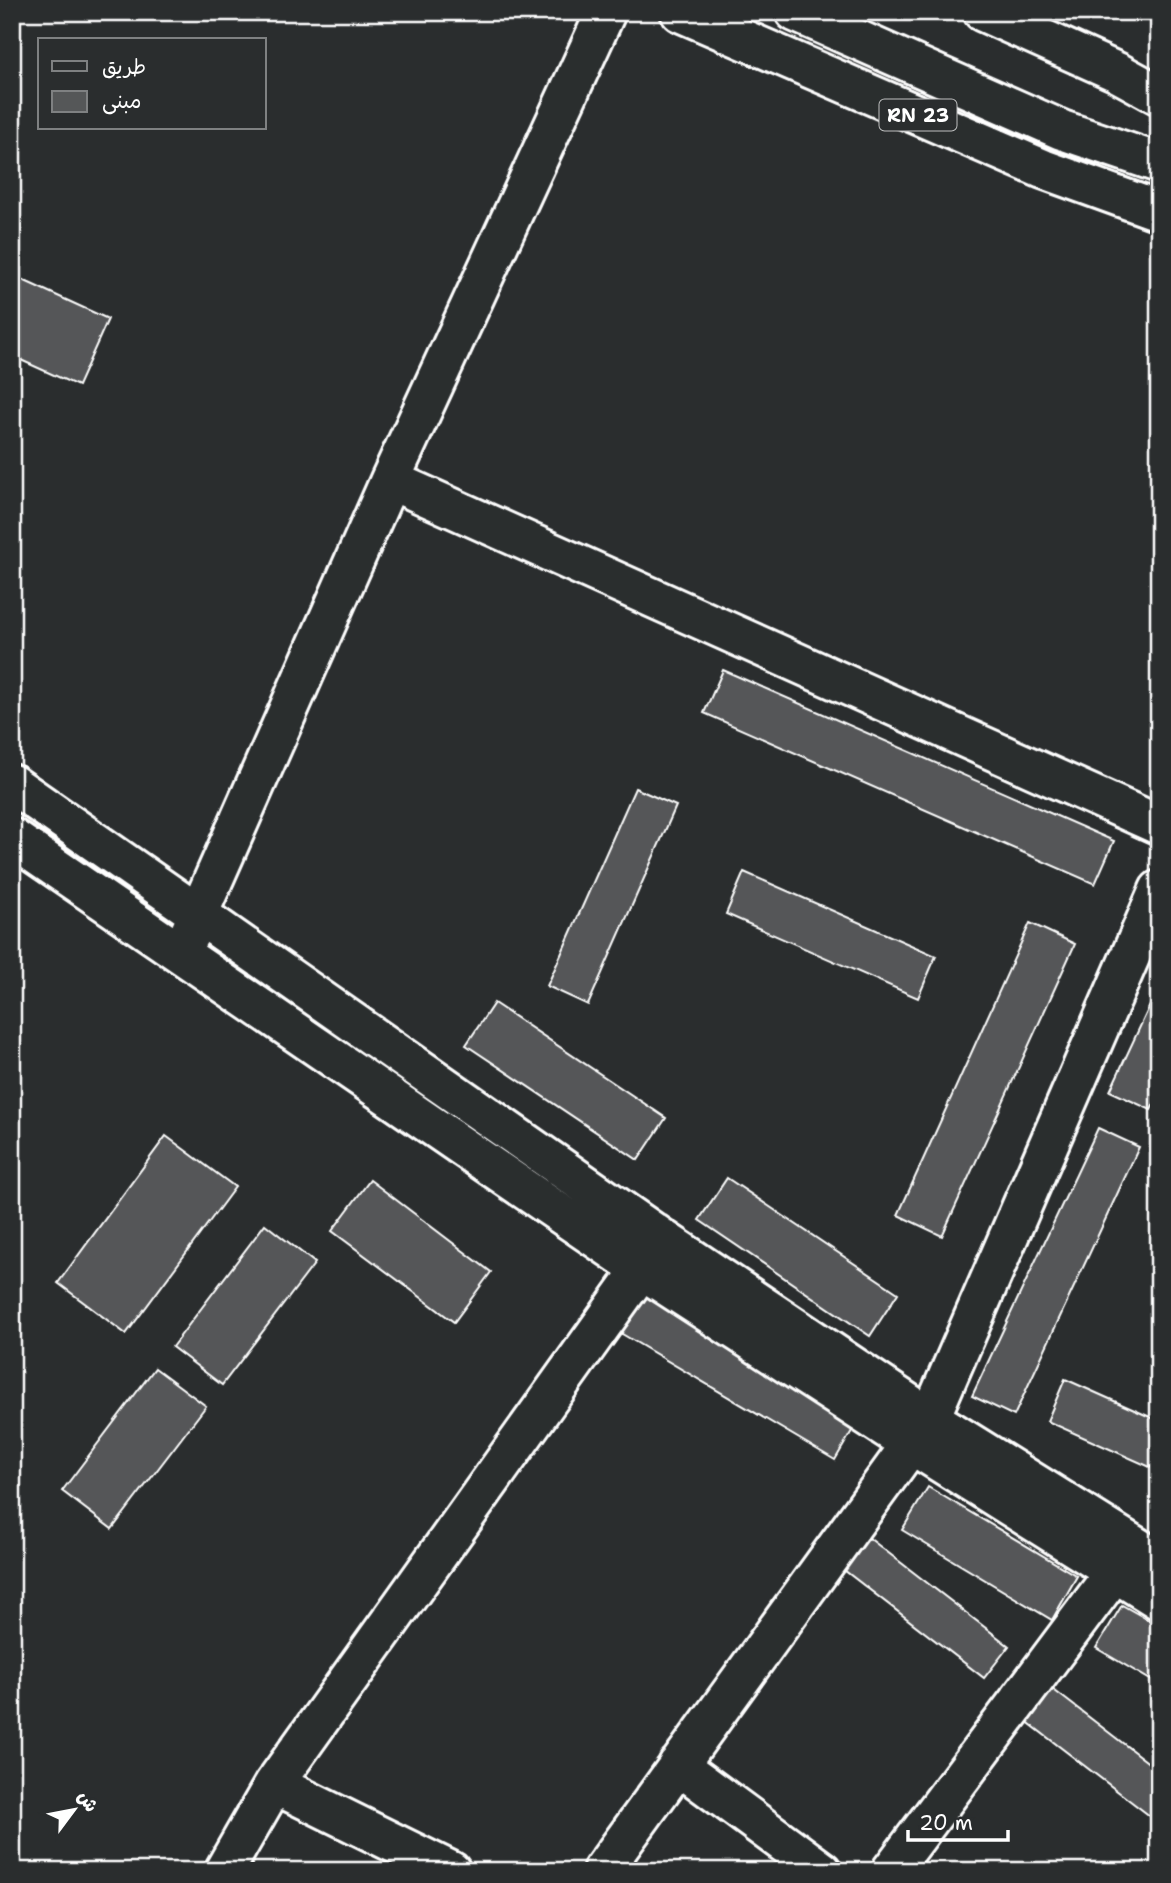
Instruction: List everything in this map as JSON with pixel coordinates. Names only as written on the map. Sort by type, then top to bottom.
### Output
[{"type":"street","points":[[181,953],[390,480],[606,12]]},
{"type":"street","name":"RN 23","points":[[680,12],[1043,169],[1159,211]]},
{"type":"street","name":"RN 23","points":[[795,12],[1062,130],[1159,163]]},
{"type":"street","points":[[983,12],[1117,72],[1159,94]]},
{"type":"street","points":[[390,480],[1159,825]]},
{"type":"street","points":[[12,784],[663,1238],[921,1431]]},
{"type":"street","points":[[12,838],[641,1269],[1136,1559],[1159,1600]]},
{"type":"street","points":[[602,1871],[921,1431],[1159,890]]},
{"type":"street","points":[[224,1871],[274,1784],[663,1238]]},
{"type":"street","points":[[891,1871],[1136,1559]]},
{"type":"street","points":[[678,1765],[822,1871]]},
{"type":"street","points":[[274,1784],[451,1871]]},
{"type":"building","points":[[14,276],[108,319],[78,386],[12,356]]},
{"type":"building","points":[[723,670],[1114,841],[1095,884],[704,713]]},
{"type":"building","points":[[635,788],[676,806],[588,1005],[547,986]]},
{"type":"building","points":[[744,872],[936,956],[918,998],[726,914]]},
{"type":"building","points":[[1030,923],[1075,944],[942,1236],[898,1215]]},
{"type":"building","points":[[1159,986],[1159,1094],[1151,1110],[1110,1091]]},
{"type":"building","points":[[494,1003],[666,1118],[638,1160],[466,1045]]},
{"type":"building","points":[[1098,1128],[1139,1147],[1014,1416],[972,1396]]},
{"type":"building","points":[[166,1136],[235,1187],[126,1334],[58,1283]]},
{"type":"building","points":[[727,1178],[898,1293],[870,1336],[699,1220]]},
{"type":"building","points":[[370,1180],[491,1272],[454,1322],[332,1231]]},
{"type":"building","points":[[265,1224],[315,1263],[222,1385],[172,1347]]},
{"type":"building","points":[[641,1291],[859,1419],[835,1460],[617,1331]]},
{"type":"building","points":[[155,1368],[206,1406],[112,1529],[62,1491]]},
{"type":"building","points":[[1065,1379],[1159,1421],[1159,1471],[1047,1421]]},
{"type":"building","points":[[928,1487],[1077,1576],[1052,1620],[902,1530]]},
{"type":"building","points":[[856,1528],[1009,1646],[984,1678],[831,1560]]},
{"type":"building","points":[[1122,1605],[1159,1626],[1159,1685],[1096,1648]]},
{"type":"building","points":[[1042,1681],[1159,1771],[1159,1823],[1017,1714]]}]
